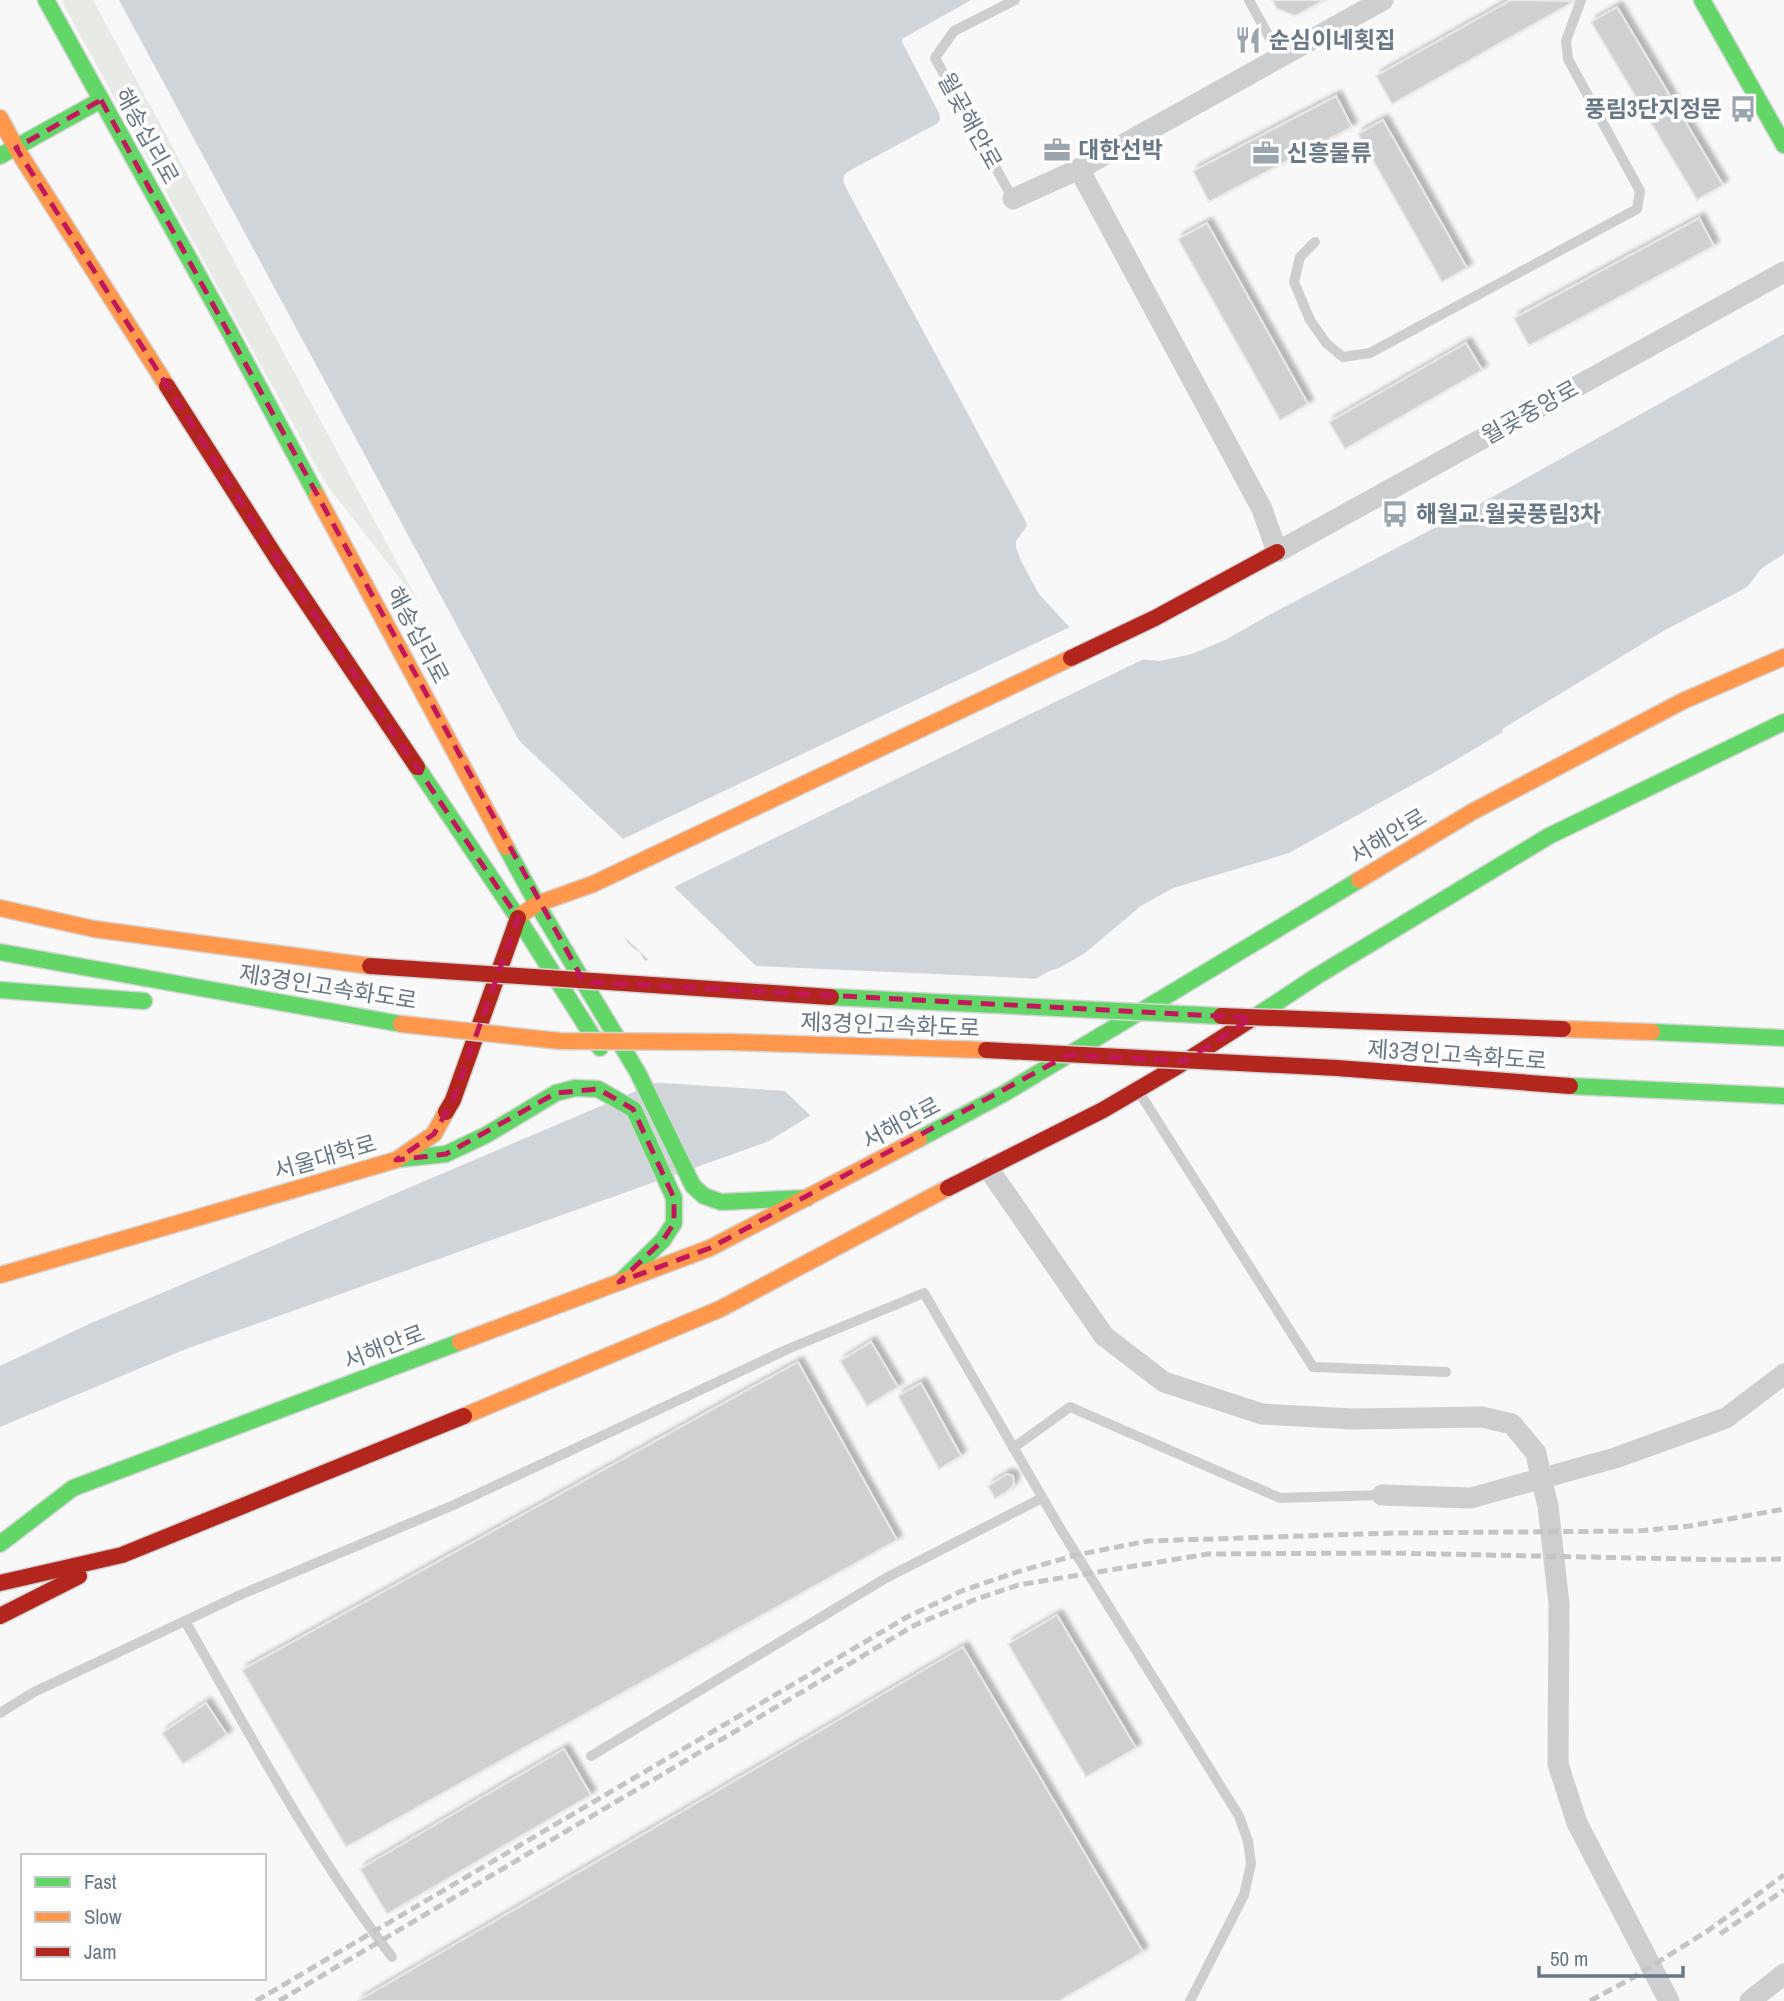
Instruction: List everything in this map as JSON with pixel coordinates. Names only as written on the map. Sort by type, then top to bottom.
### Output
[{"type":"main road","name":"해송십리로","points":[[46,0],[228,329],[537,904],[638,1073],[693,1186],[704,1196],[721,1202],[808,1198]]},
{"type":"main road","points":[[1702,0],[1784,145]]},
{"type":"main road","points":[[0,156],[101,100]]},
{"type":"main road","points":[[0,118],[16,148],[276,558],[518,918],[606,1058]]},
{"type":"main road","points":[[518,918],[537,904],[593,884],[1155,618],[1277,552]]},
{"type":"main road","name":"서해안로","points":[[0,1544],[73,1489],[710,1248],[1005,1093],[1472,812],[1683,701],[1784,657]]},
{"type":"main road","points":[[0,1616],[122,1555],[354,1462],[720,1309],[988,1167],[1102,1110],[1549,836],[1784,722]]},
{"type":"main road","name":"제3경인고속화도로","points":[[0,908],[94,929],[370,966],[556,981],[1342,1022],[1784,1038]]},
{"type":"main road","name":"서울대학로","points":[[0,1275],[396,1160],[434,1134],[453,1100],[518,918]]},
{"type":"main road","name":"제3경인고속화도로","points":[[0,952],[401,1024],[560,1041],[728,1042],[958,1049],[1337,1068],[1570,1086],[1784,1096]]},
{"type":"main road","points":[[0,990],[156,1002]]},
{"type":"main road","points":[[211,1005],[349,1015]]},
{"type":"main road","points":[[620,1282],[663,1240],[674,1223],[674,1198],[621,1081]]},
{"type":"main road","points":[[396,1160],[446,1154],[486,1135],[556,1093],[575,1088],[598,1089],[633,1109]]},
{"type":"main road","points":[[12,1513],[73,1489]]},
{"type":"main road","points":[[0,1583],[122,1555]]},
{"type":"street","points":[[1013,199],[1079,169],[1383,0]]},
{"type":"street","points":[[1079,169],[1262,509],[1277,552]]},
{"type":"street","name":"월곶중앙로","points":[[1277,552],[1784,272]]},
{"type":"street","points":[[988,1167],[1104,1336],[1164,1382],[1262,1414],[1353,1419],[1482,1417],[1511,1424],[1536,1453],[1548,1506],[1559,1604],[1558,1764],[1577,1823],[1669,2001]]},
{"type":"street","points":[[1382,1495],[1471,1497],[1615,1458],[1726,1418],[1784,1374]]},
{"type":"street","points":[[1749,2001],[1784,1973]]},
{"type":"lane","name":"월곶해안로","points":[[1013,199],[935,58],[954,31],[1015,0]]},
{"type":"lane","points":[[1249,0],[1280,57]]},
{"type":"lane","points":[[1315,242],[1300,257],[1294,282],[1310,320],[1326,343],[1343,357],[1370,353],[1637,209],[1640,191],[1568,59],[1566,41],[1581,0]]},
{"type":"lane","points":[[1138,1089],[1313,1367],[1446,1372]]},
{"type":"lane","points":[[0,1713],[34,1692],[240,1595],[456,1504],[788,1349],[924,1293],[1042,1498],[1238,1816],[1248,1842],[1251,1864],[1244,1895],[1190,2001]]},
{"type":"lane","points":[[1013,1448],[1070,1407],[1280,1498],[1382,1495]]},
{"type":"lane","points":[[591,1756],[886,1578],[1042,1498]]},
{"type":"lane","points":[[185,1621],[296,1813],[356,1910],[392,1957]]},
{"type":"highlighted area","points":[[101,100],[584,982],[1252,1018],[1185,1061],[1068,1055],[710,1248],[619,1282],[663,1240],[674,1223],[674,1198],[633,1109],[598,1089],[556,1093],[446,1154],[396,1160],[434,1134],[453,1100],[518,918],[276,557],[16,148]]},
{"type":"shaded area","points":[[61,0],[93,0],[419,603],[326,484]]},
{"type":"shaded area","points":[[119,0],[971,0],[902,39],[939,113],[938,123],[849,171],[844,176],[845,186],[1025,520],[1027,526],[1016,541],[1016,547],[1039,594],[1073,631],[1127,658],[1160,661],[1192,654],[1227,639],[1478,505],[1784,334],[1784,554],[1761,569],[1742,590],[1665,630],[1502,729],[1503,732],[1289,853],[1173,888],[1141,906],[1085,953],[1049,971],[767,1142],[186,1349],[0,1427],[0,1366],[89,1324],[695,1066],[640,952],[630,945],[621,926],[646,887],[648,858],[557,811]]},
{"type":"pier","points":[[1072,626],[1104,647],[1128,654],[1150,656],[674,887],[756,966],[1043,979],[813,1118],[785,1091],[648,1082],[690,1064],[641,961],[649,960],[618,931],[617,916],[621,895],[627,889],[644,884],[644,859],[637,852],[595,859],[581,857],[573,849],[511,733],[623,839]]},
{"type":"building","points":[[1272,0],[1325,0],[1295,16],[1277,9]]},
{"type":"building","points":[[1511,0],[1575,1],[1392,104],[1376,76]]},
{"type":"building","points":[[1617,7],[1723,185],[1697,200],[1591,22]]},
{"type":"building","points":[[1336,96],[1352,127],[1209,202],[1193,171]]},
{"type":"building","points":[[1383,120],[1467,268],[1442,282],[1358,134]]},
{"type":"building","points":[[1699,218],[1714,246],[1529,346],[1514,318]]},
{"type":"building","points":[[1207,223],[1308,404],[1280,420],[1178,239]]},
{"type":"building","points":[[1466,343],[1482,370],[1345,449],[1329,422]]},
{"type":"building","points":[[871,1342],[898,1387],[867,1406],[840,1361]]},
{"type":"building","points":[[798,1362],[897,1540],[346,1847],[242,1670]]},
{"type":"building","points":[[921,1383],[961,1456],[939,1469],[898,1396]]},
{"type":"building","points":[[1007,1474],[1013,1476],[1014,1484],[995,1499],[988,1486]]},
{"type":"building","points":[[1057,1615],[1136,1748],[1086,1777],[1008,1644]]},
{"type":"building","points":[[963,1647],[1143,1952],[1059,2001],[358,2001]]},
{"type":"building","points":[[206,1703],[227,1735],[183,1764],[162,1733]]},
{"type":"building","points":[[564,1749],[591,1795],[387,1914],[360,1869]]},
{"type":"railway","points":[[256,2001],[907,1617],[964,1590],[1017,1572],[1076,1555],[1148,1541],[1395,1533],[1638,1531],[1690,1526],[1784,1509]]},
{"type":"railway","points":[[279,2001],[915,1625],[1018,1585],[1208,1554],[1388,1553],[1784,1559]]},
{"type":"railway","points":[[1590,2001],[1709,1930],[1784,1875]]},
{"type":"railway","points":[[1720,1934],[1784,1890]]},
{"type":"traffic: fast","points":[[46,0],[317,496]]},
{"type":"traffic: fast","points":[[1702,0],[1784,145]]},
{"type":"traffic: fast","points":[[0,156],[101,100]]},
{"type":"traffic: fast","points":[[1250,1020],[1317,976],[1549,836],[1784,722]]},
{"type":"traffic: fast","points":[[417,767],[518,918],[600,1048]]},
{"type":"traffic: fast","points":[[506,847],[638,1073],[693,1186],[704,1196],[721,1202],[807,1198]]},
{"type":"traffic: fast","points":[[919,1139],[1005,1093],[1359,880]]},
{"type":"traffic: fast","points":[[0,952],[401,1024]]},
{"type":"traffic: fast","points":[[0,990],[144,1001]]},
{"type":"traffic: fast","points":[[831,997],[1221,1016]]},
{"type":"traffic: fast","points":[[1652,1032],[1784,1038]]},
{"type":"traffic: fast","points":[[1570,1086],[1784,1096]]},
{"type":"traffic: fast","points":[[400,1159],[446,1154],[486,1135],[556,1093],[575,1088],[598,1089],[633,1109]]},
{"type":"traffic: fast","points":[[620,1282],[663,1240],[674,1223],[674,1198],[634,1110]]},
{"type":"traffic: fast","points":[[0,1544],[73,1488],[460,1342]]},
{"type":"traffic: slow","points":[[0,118],[16,148],[167,386]]},
{"type":"traffic: slow","points":[[317,496],[506,847]]},
{"type":"traffic: slow","points":[[1359,880],[1472,812],[1683,701],[1784,657]]},
{"type":"traffic: slow","points":[[521,915],[537,904],[593,884],[1071,658]]},
{"type":"traffic: slow","points":[[0,908],[94,929],[370,966]]},
{"type":"traffic: slow","points":[[401,1024],[560,1041],[728,1042],[986,1050]]},
{"type":"traffic: slow","points":[[1563,1029],[1652,1032]]},
{"type":"traffic: slow","points":[[0,1275],[396,1160],[434,1134],[446,1112]]},
{"type":"traffic: slow","points":[[460,1342],[710,1248],[919,1139]]},
{"type":"traffic: slow","points":[[464,1416],[720,1309],[948,1188]]},
{"type":"traffic: jam","points":[[167,386],[276,557],[417,767]]},
{"type":"traffic: jam","points":[[1071,658],[1155,618],[1277,552]]},
{"type":"traffic: jam","points":[[446,1112],[453,1100],[518,918]]},
{"type":"traffic: jam","points":[[370,966],[831,997]]},
{"type":"traffic: jam","points":[[1221,1016],[1563,1029]]},
{"type":"traffic: jam","points":[[948,1188],[1103,1110],[1250,1020]]},
{"type":"traffic: jam","points":[[986,1050],[1337,1068],[1570,1086]]},
{"type":"traffic: jam","points":[[0,1583],[122,1555],[464,1416]]},
{"type":"traffic: jam","points":[[0,1616],[79,1576]]},
{"type":"place","name":"순심이네횟집","points":[[1248,40]]},
{"type":"place","name":"풍림3단지정문","points":[[1743,109]]},
{"type":"place","name":"대한선박","points":[[1057,150]]},
{"type":"place","name":"신흥물류","points":[[1266,153]]},
{"type":"place","name":"해월교.월곶풍림3차","points":[[1395,514]]}]
